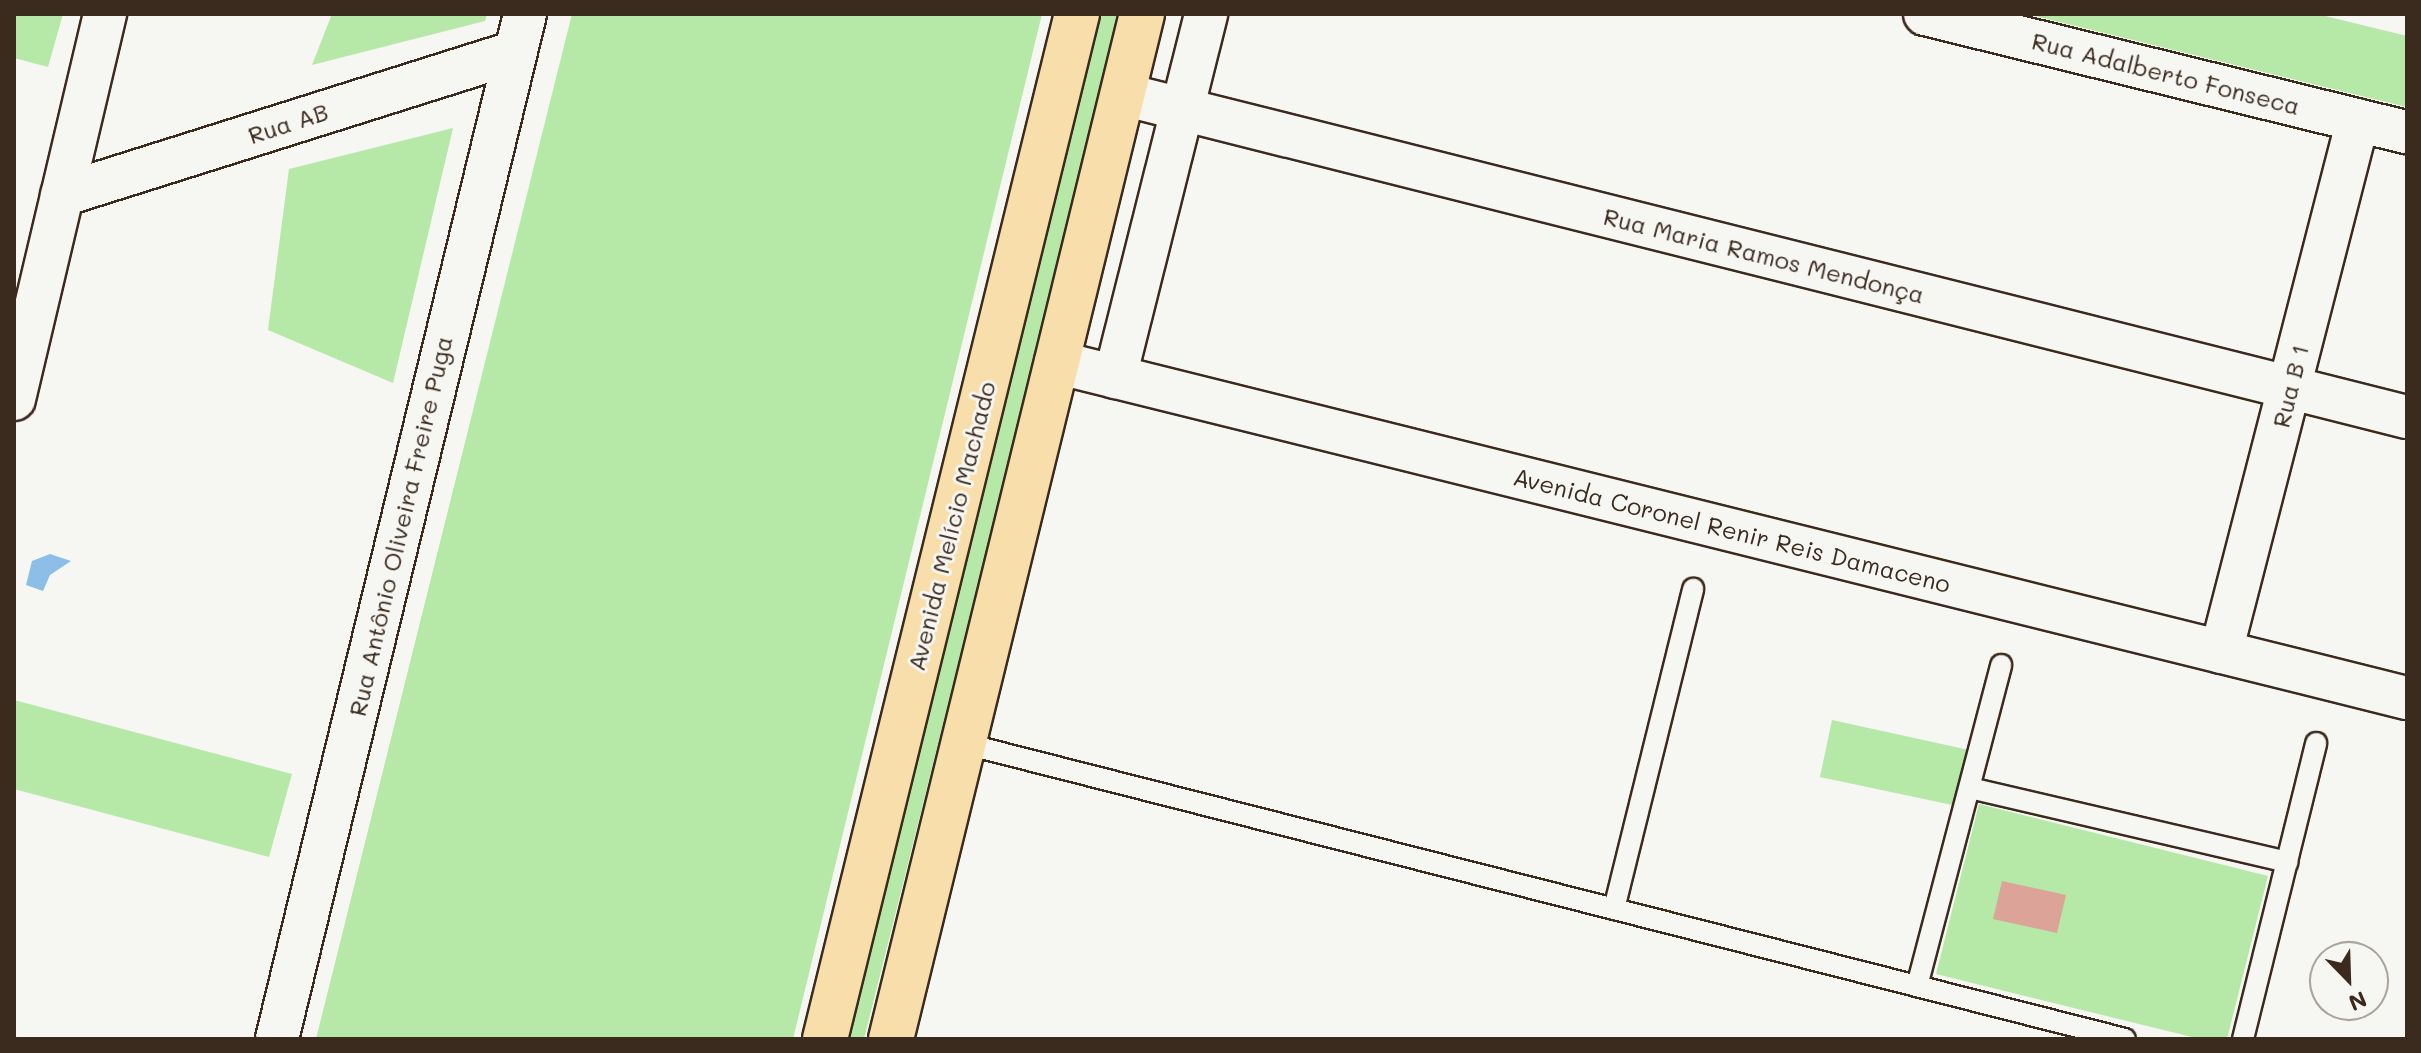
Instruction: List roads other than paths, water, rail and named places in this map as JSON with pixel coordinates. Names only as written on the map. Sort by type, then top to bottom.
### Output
[{"type":"main road","name":"Avenida Melício Machado","points":[[825,1039],[1077,14]]},
{"type":"main road","points":[[901,1026],[962,743],[1142,14]]},
{"type":"street","points":[[14,399],[105,14]]},
{"type":"street","points":[[1115,377],[1206,14]]},
{"type":"street","name":"Rua Adalberto Fonseca","points":[[1925,14],[2407,132]]},
{"type":"street","name":"Rua AB","points":[[62,195],[520,33]]},
{"type":"street","name":"Rua Antônio Oliveira Freire Puga","points":[[277,1039],[520,33]]},
{"type":"street","name":"Rua Maria Ramos Mendonça","points":[[1122,94],[2407,417]]},
{"type":"street","name":"Rua B 1","points":[[2221,652],[2358,120]]},
{"type":"street","name":"Avenida Coronel Renir Reis Damaceno","points":[[1056,362],[2407,698]]},
{"type":"lane","points":[[1614,909],[1693,589]]},
{"type":"lane","points":[[1917,986],[2001,665]]},
{"type":"lane","points":[[962,743],[2125,1039]]},
{"type":"lane","points":[[2243,1039],[2316,743]]},
{"type":"lane","points":[[1970,788],[2287,862]]},
{"type":"water","points":[[50,554],[71,561],[50,575],[43,591],[26,585],[32,561]]}]
